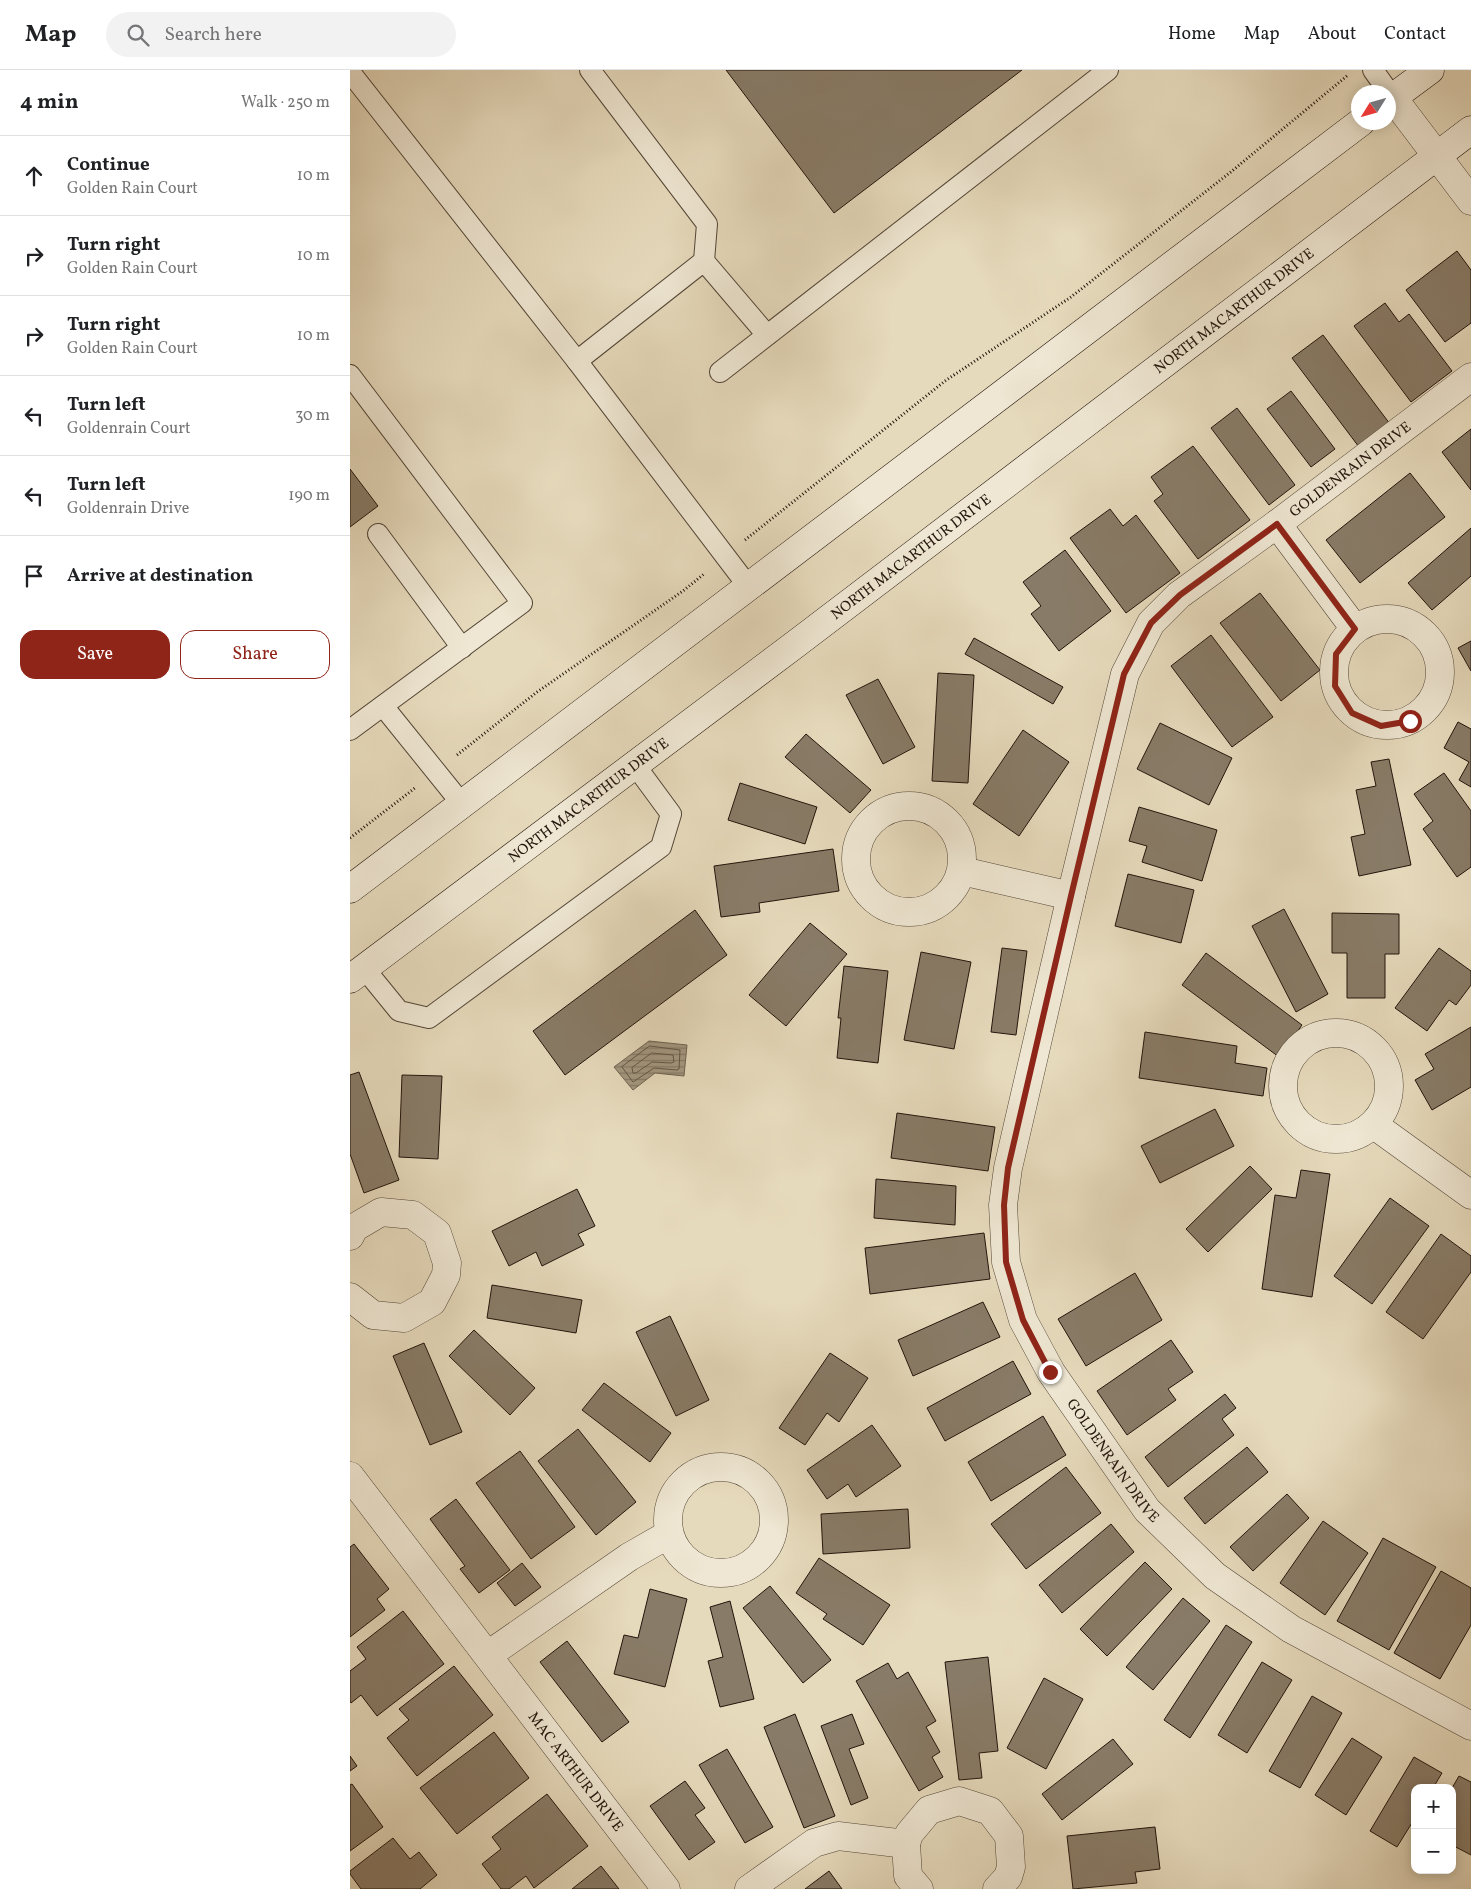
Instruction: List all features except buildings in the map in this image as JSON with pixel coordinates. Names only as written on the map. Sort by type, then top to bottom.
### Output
[{"type":"street","points":[[1396,96],[1430,70]]},
{"type":"street","points":[[1396,106],[1438,156],[1471,201]]},
{"type":"street","points":[[350,889],[1351,130]]},
{"type":"street","name":"NORTH MACARTHUR DRIVE","points":[[357,974],[1471,130]]},
{"type":"street","name":"GOLDENRAIN DRIVE","points":[[1471,378],[1180,595],[1151,623],[1124,674],[1008,1168],[1004,1205],[1006,1262],[1023,1320],[1050,1372],[1147,1510],[1215,1576],[1291,1629],[1471,1726]]},
{"type":"street","points":[[1277,524],[1355,629]]},
{"type":"street","points":[[962,871],[1071,896]]},
{"type":"street","points":[[1374,1125],[1471,1195]]},
{"type":"street","points":[[350,1236],[354,1228],[381,1212],[413,1215],[437,1233],[447,1263],[446,1275],[432,1302],[404,1318],[373,1315],[350,1297]]},
{"type":"street","name":"MAC ARTHUR DRIVE","points":[[350,1476],[666,1889]]},
{"type":"street","points":[[488,1656],[629,1557],[669,1534]]},
{"type":"street","points":[[919,1889],[908,1876],[906,1844],[909,1834],[929,1810],[959,1801],[990,1811],[1009,1836],[1011,1867],[1008,1877],[997,1889]]},
{"type":"street","points":[[749,1889],[814,1843],[838,1836],[906,1844]]},
{"type":"lane","points":[[590,70],[707,224],[704,261],[767,335]]},
{"type":"lane","points":[[720,372],[1108,70]]},
{"type":"lane","points":[[1373,70],[1382,85]]},
{"type":"lane","points":[[350,72],[577,361],[748,586]]},
{"type":"lane","points":[[577,361],[704,261]]},
{"type":"lane","points":[[350,375],[522,603],[350,730]]},
{"type":"lane","points":[[378,534],[462,648]]},
{"type":"lane","points":[[383,706],[462,804]]},
{"type":"lane","points":[[357,974],[399,1011],[429,1018],[661,847],[671,814],[635,765]]},
{"type":"path","points":[[350,838],[537,692],[683,591],[945,382],[1071,297],[1232,171],[1354,70]]},
{"type":"water","points":[[649,1041],[687,1045],[684,1076],[655,1073],[633,1090],[614,1067]]},
{"type":"route","points":[[1050,1372],[1023,1320],[1006,1262],[1004,1205],[1008,1168],[1124,674],[1151,623],[1180,595],[1277,524],[1355,629],[1336,654],[1335,686],[1352,713],[1381,726],[1410,721]]}]
